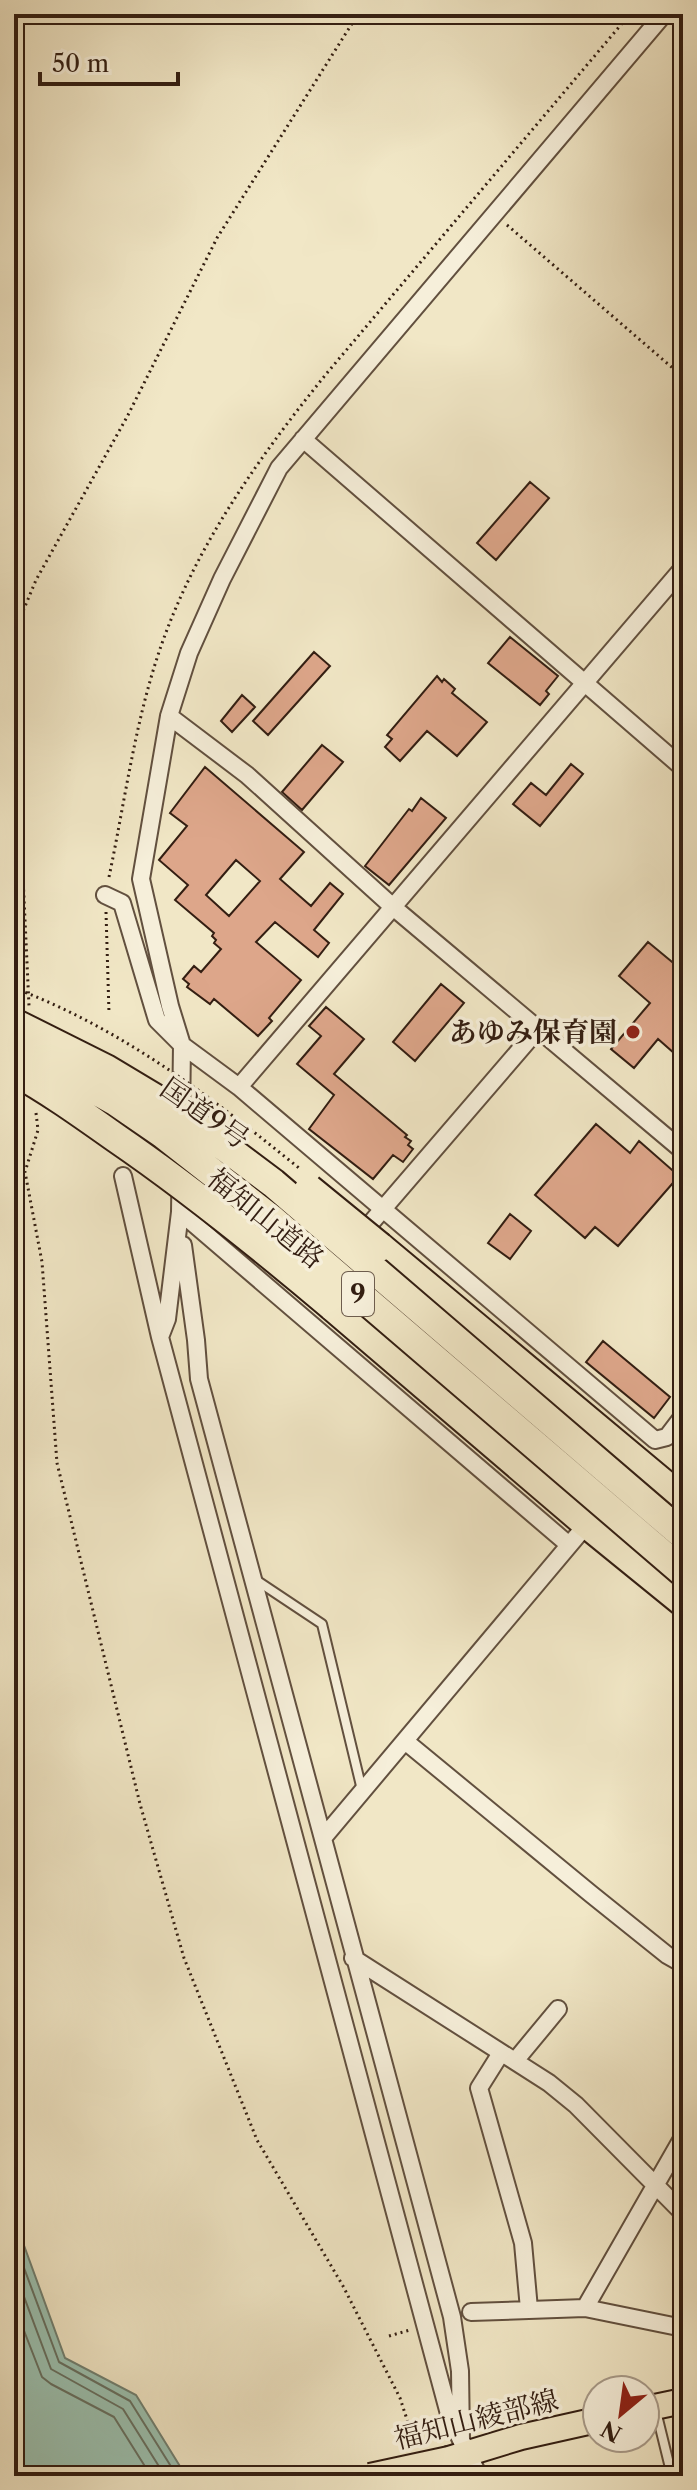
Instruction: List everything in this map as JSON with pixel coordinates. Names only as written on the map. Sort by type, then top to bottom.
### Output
[{"type":"highway","name":"国道9号","points":[[21,994],[36,1013],[98,1044],[204,1108],[380,1247],[683,1500]]},
{"type":"highway","name":"福知山道路","points":[[14,1023],[106,1069],[181,1114],[273,1183],[683,1535]]},
{"type":"highway","name":"福知山道路","points":[[14,1044],[115,1101],[163,1134],[246,1200],[683,1572]]},
{"type":"highway","name":"9","points":[[14,1071],[44,1087],[154,1163],[262,1247],[332,1306],[578,1535],[683,1602]]},
{"type":"main road","points":[[661,2406],[683,2401]]},
{"type":"main road","name":"福知山綾部線","points":[[370,2476],[468,2462],[521,2437],[581,2424]]},
{"type":"street","points":[[468,2462],[452,2317],[199,1379],[180,1212],[182,1045],[141,879],[169,716],[189,653],[222,579],[279,468],[664,14]]},
{"type":"street","points":[[303,439],[683,768]]},
{"type":"street","points":[[239,1087],[683,568]]},
{"type":"street","points":[[169,716],[247,775],[393,907],[683,1151]]},
{"type":"street","points":[[105,895],[122,903],[157,1020],[182,1045],[239,1087],[655,1440],[667,1437],[683,1416]]},
{"type":"street","points":[[296,1311],[537,1030]]},
{"type":"street","points":[[123,1176],[160,1337],[449,2414],[468,2462]]},
{"type":"street","points":[[180,1212],[296,1311],[578,1535],[323,1838]]},
{"type":"street","points":[[160,1337],[167,1319],[180,1212]]},
{"type":"street","points":[[405,1741],[667,1955],[683,1964]]},
{"type":"street","points":[[353,1958],[549,2083],[576,2105],[683,2213]]},
{"type":"street","points":[[529,2309],[523,2243],[479,2088],[558,2009]]},
{"type":"street","points":[[585,2308],[683,2137]]},
{"type":"street","points":[[471,2312],[585,2308],[683,2328]]},
{"type":"lane","points":[[251,1578],[322,1624],[362,1791]]},
{"type":"lane","points":[[661,2442],[672,2476]]},
{"type":"path","points":[[263,14],[278,22],[308,14]]},
{"type":"path","points":[[14,633],[36,580],[127,417],[217,238],[358,14]]},
{"type":"path","points":[[109,1013],[105,895],[140,718],[165,634],[191,578],[232,503],[280,432],[630,14]]},
{"type":"path","points":[[493,213],[683,377]]},
{"type":"path","points":[[14,794],[23,877],[21,994]]},
{"type":"path","points":[[38,1130],[25,1172],[42,1262],[57,1463],[140,1804],[184,1958],[257,2140],[343,2286],[400,2398],[417,2450]]},
{"type":"water","points":[[14,2218],[65,2358],[136,2395],[186,2476],[14,2476]]},
{"type":"building","points":[[530,482],[549,498],[496,560],[477,543]]},
{"type":"building","points":[[510,637],[558,676],[540,705],[488,663]]},
{"type":"building","points":[[314,652],[330,666],[268,735],[253,721]]},
{"type":"building","points":[[437,676],[455,689],[452,693],[487,722],[457,756],[427,731],[400,761],[385,747],[392,739],[387,735]]},
{"type":"building","points":[[242,695],[255,707],[232,732],[221,721]]},
{"type":"building","points":[[322,745],[343,762],[302,810],[282,792]]},
{"type":"building","points":[[571,764],[583,774],[540,826],[513,804],[531,783],[546,795]]},
{"type":"building","points":[[205,767],[304,852],[280,879],[311,906],[330,883],[343,894],[314,930],[329,943],[318,957],[275,922],[256,942],[301,980],[258,1036],[214,999],[210,1004],[187,987],[189,984],[183,979],[194,966],[201,972],[221,949],[214,943],[214,933],[175,900],[188,885],[159,860],[187,826],[170,813]],"holes":[[[236,860],[260,881],[229,916],[206,895]]]},
{"type":"building","points":[[421,798],[446,818],[389,885],[365,866]]},
{"type":"building","points":[[648,942],[683,971],[683,1061],[658,1039],[634,1068],[611,1049],[650,1003],[619,976]]},
{"type":"building","points":[[441,984],[464,1003],[415,1061],[393,1042]]},
{"type":"building","points":[[326,1007],[364,1039],[334,1074],[411,1141],[408,1145],[413,1149],[403,1162],[393,1155],[373,1179],[309,1129],[334,1095],[297,1064],[321,1036],[309,1026]]},
{"type":"building","points":[[596,1124],[630,1153],[639,1141],[679,1176],[618,1246],[595,1227],[585,1238],[535,1195]]},
{"type":"building","points":[[510,1214],[531,1231],[510,1259],[488,1243]]},
{"type":"building","points":[[603,1341],[670,1397],[654,1418],[586,1362]]},
{"type":"place","name":"あゆみ保育園","points":[[633,1032]]}]
